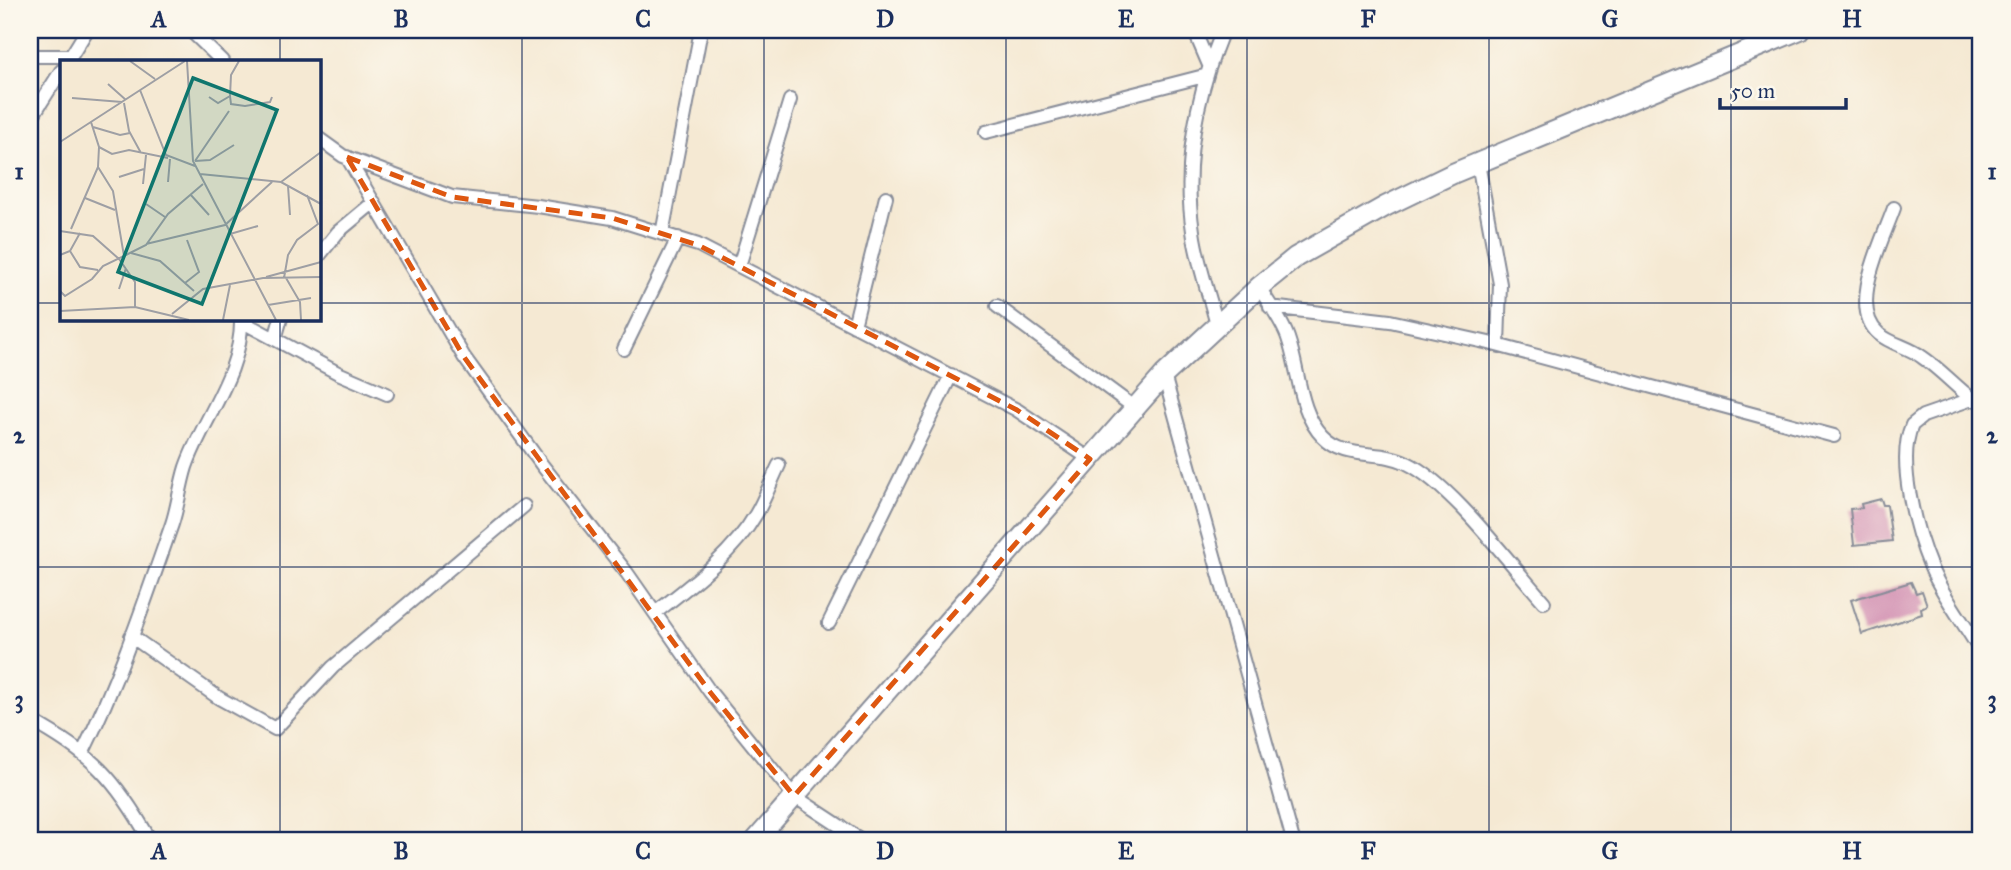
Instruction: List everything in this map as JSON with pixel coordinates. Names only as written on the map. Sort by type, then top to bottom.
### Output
[{"type":"main road","points":[[756,840],[1164,375],[1258,287],[1296,257],[1386,206],[1478,163],[1799,30]]},
{"type":"street","points":[[30,56],[69,59],[87,30]]},
{"type":"street","points":[[190,30],[216,59]]},
{"type":"street","points":[[662,233],[701,30]]},
{"type":"street","points":[[1194,30],[1207,71]]},
{"type":"street","points":[[1217,325],[1193,232],[1188,158],[1207,71],[1223,30]]},
{"type":"street","points":[[986,132],[1207,71]]},
{"type":"street","points":[[30,120],[60,74]]},
{"type":"street","points":[[739,266],[790,100]]},
{"type":"street","points":[[320,139],[347,157],[452,197],[538,206],[612,218],[698,244],[1017,410],[1090,459]]},
{"type":"street","points":[[347,157],[464,356],[542,465],[655,613],[710,692],[794,796],[861,840]]},
{"type":"street","points":[[1478,163],[1500,284],[1498,345]]},
{"type":"street","points":[[854,326],[886,197]]},
{"type":"street","points":[[320,254],[338,232],[374,202]]},
{"type":"street","points":[[1894,208],[1867,287],[1866,316],[1876,332],[1921,356],[1976,400]]},
{"type":"street","points":[[624,349],[678,238]]},
{"type":"street","points":[[1258,287],[1287,335],[1308,412],[1323,437],[1343,451],[1387,455],[1408,463],[1443,488],[1544,603]]},
{"type":"street","points":[[997,306],[1135,408]]},
{"type":"street","points":[[1270,307],[1390,321],[1498,345],[1834,436]]},
{"type":"street","points":[[241,320],[275,340],[387,394]]},
{"type":"street","points":[[83,752],[106,706],[173,522],[187,466],[241,342],[241,320]]},
{"type":"street","points":[[275,340],[280,320]]},
{"type":"street","points":[[1164,375],[1293,840]]},
{"type":"street","points":[[829,622],[951,376]]},
{"type":"street","points":[[1976,400],[1923,416],[1912,425],[1907,455],[1909,490],[1931,569],[1981,652]]},
{"type":"street","points":[[655,613],[693,583],[730,547],[756,515],[779,465]]},
{"type":"street","points":[[131,636],[219,698],[275,729],[333,667],[524,506]]},
{"type":"street","points":[[30,720],[83,752],[100,766],[150,840]]},
{"type":"highlighted area","points":[[347,157],[452,197],[612,218],[698,245],[1017,410],[1090,459],[794,796],[710,692],[464,357]]},
{"type":"building","points":[[1881,499],[1883,505],[1887,505],[1892,541],[1854,545],[1850,509],[1862,508],[1861,504]]},
{"type":"building","points":[[1911,582],[1916,593],[1922,591],[1927,605],[1921,608],[1922,614],[1862,634],[1851,600]]}]
